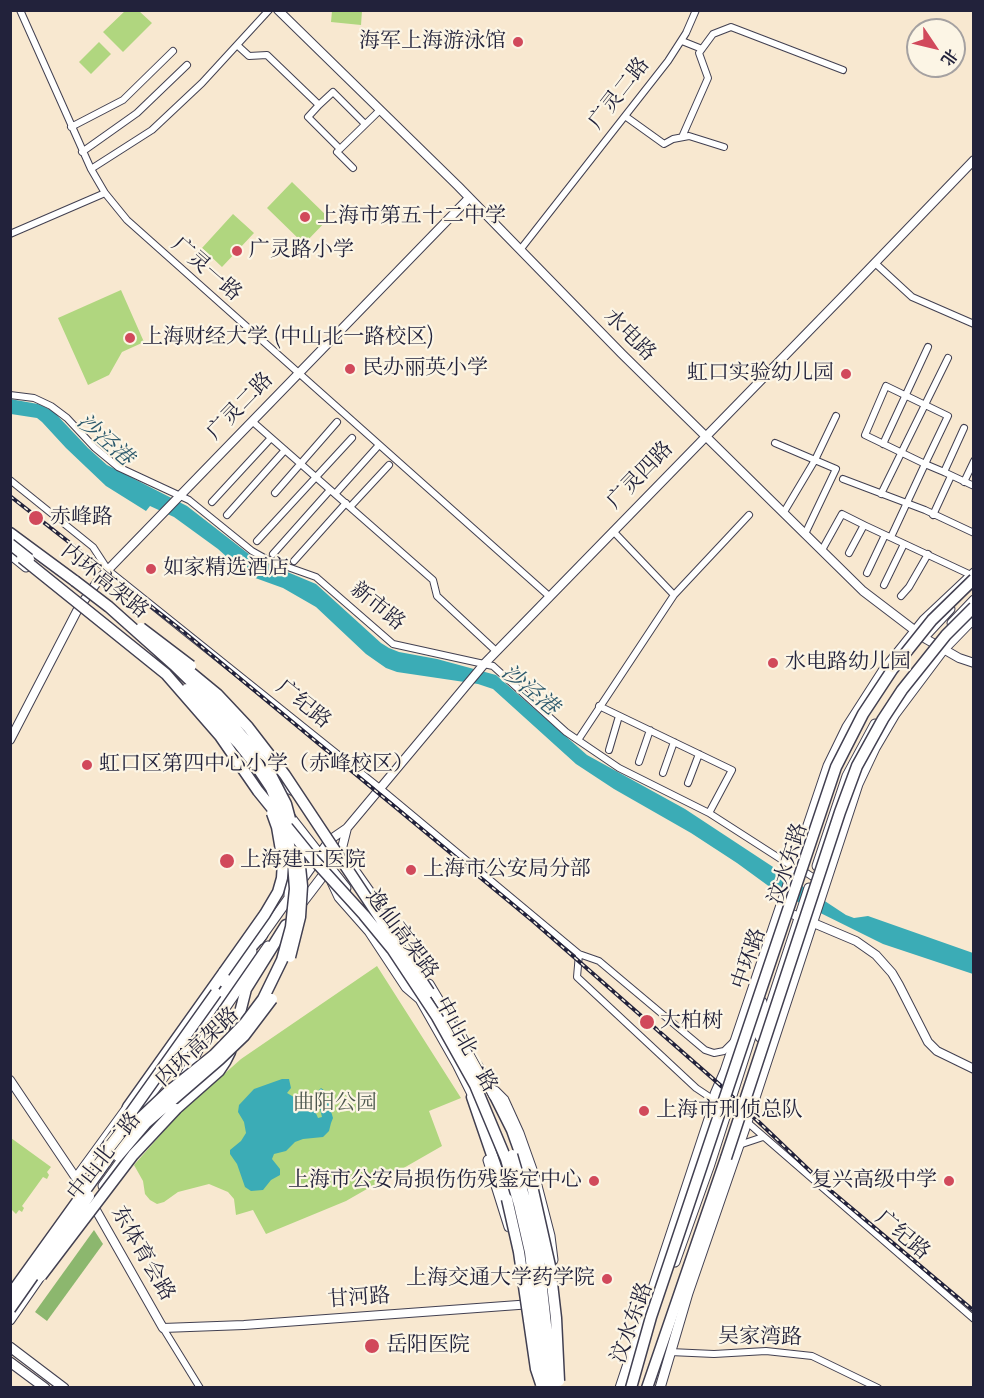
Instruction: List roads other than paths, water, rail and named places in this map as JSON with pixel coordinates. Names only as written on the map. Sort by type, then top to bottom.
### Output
[{"type":"highway","name":"内环高架路","points":[[10,531],[109,608],[174,665],[220,710],[249,743],[269,771],[286,804],[295,835],[302,886],[300,917],[289,962],[280,984],[258,1019],[220,1059],[168,1102],[134,1135],[10,1309]]},
{"type":"highway","name":"内环高架路","points":[[10,546],[127,635],[199,700],[236,744],[271,788],[282,814],[289,841],[295,889],[291,927],[282,960],[263,999],[245,1023],[214,1055],[168,1092],[130,1128],[10,1293]]},
{"type":"highway","name":"逸仙高架路","points":[[10,546],[166,674],[219,736],[258,792],[392,949],[437,1017],[475,1085],[506,1159],[519,1204],[530,1252],[543,1388]]},
{"type":"highway","name":"中环路","points":[[631,1388],[651,1317],[836,767],[863,714],[892,670],[932,620],[973,576]]},
{"type":"highway","points":[[75,581],[92,591],[190,665],[236,705],[304,797]]},
{"type":"highway","name":"中环路","points":[[646,1388],[857,766],[902,690],[946,634],[974,607]]},
{"type":"highway","name":"逸仙高架路","points":[[109,608],[131,622],[217,694],[248,727],[319,823],[465,1050],[494,1108],[522,1185],[539,1262],[560,1386]]},
{"type":"highway","points":[[128,1107],[265,914],[278,892],[283,862],[277,827],[267,797],[236,744]]},
{"type":"highway","points":[[10,1314],[76,1232],[133,1155],[176,1110],[219,1071],[230,1052],[246,989],[286,925]]},
{"type":"highway","points":[[42,1250],[107,1146],[239,961],[262,935]]},
{"type":"highway","points":[[491,1088],[512,1130],[532,1186],[550,1266],[560,1386]]},
{"type":"highway","points":[[472,1097],[507,1199],[519,1252],[536,1369],[543,1388]]},
{"type":"highway","points":[[625,1388],[651,1317]]},
{"type":"highway","points":[[654,1388],[663,1341]]},
{"type":"main road","name":"水电路","points":[[278,10],[863,591],[924,638],[943,650],[974,663]]},
{"type":"main road","name":"广灵四路","points":[[331,839],[347,828],[496,651],[974,160]]},
{"type":"main road","name":"中山北一路","points":[[10,531],[185,664],[227,706],[284,786],[304,797],[331,839],[338,859],[350,879],[406,948]]},
{"type":"main road","name":"中山北一路","points":[[10,554],[179,689],[236,744],[319,854],[338,859],[391,922],[491,1088],[520,1165],[554,1300]]},
{"type":"main road","name":"汶水东路","points":[[620,1388],[716,1101],[715,1094],[725,1071],[828,766],[847,727],[883,671],[915,630],[973,576]]},
{"type":"main road","name":"汶水东路","points":[[646,1388],[842,764],[860,728],[898,668],[974,586]]},
{"type":"main road","name":"汶水东路","points":[[809,874],[861,747],[886,705],[933,643],[974,600]]},
{"type":"main road","name":"汶水东路","points":[[660,1388],[863,773],[895,714],[943,650],[974,618]]},
{"type":"main road","points":[[840,741],[842,764]]},
{"type":"main road","points":[[236,744],[245,765],[275,807],[281,822],[288,855],[289,896]]},
{"type":"main road","points":[[861,747],[863,773]]},
{"type":"main road","name":"广灵四路","points":[[338,859],[347,828]]},
{"type":"main road","name":"中山北二路","points":[[10,1293],[117,1139],[214,1008],[289,896],[331,839]]},
{"type":"main road","name":"中山北一路","points":[[338,859],[332,887],[369,932],[406,987],[420,999],[457,1064],[472,1097],[483,1144],[510,1230],[528,1304]]},
{"type":"main road","name":"中山北二路","points":[[10,1320],[91,1202],[135,1143],[170,1105],[196,1052],[214,1022],[259,958],[338,859]]},
{"type":"main road","points":[[765,947],[776,973],[801,958]]},
{"type":"main road","points":[[117,1139],[128,1107]]},
{"type":"main road","name":"中山北二路","points":[[77,1177],[128,1107]]},
{"type":"main road","name":"汶水东路","points":[[625,1388],[640,1366],[690,1220],[732,1111]]},
{"type":"main road","points":[[670,1237],[690,1220]]},
{"type":"main road","points":[[554,1300],[553,1319],[560,1386]]},
{"type":"main road","points":[[528,1304],[534,1320],[543,1388]]},
{"type":"main road","points":[[10,1347],[64,1388]]},
{"type":"main road","points":[[10,1362],[45,1388]]},
{"type":"street","name":"广灵一路","points":[[20,10],[91,169],[105,194],[138,232],[549,596]]},
{"type":"street","points":[[91,169],[152,130],[202,83],[269,10]]},
{"type":"street","name":"广灵二路","points":[[520,250],[682,41],[696,10]]},
{"type":"street","points":[[682,137],[708,78],[699,53],[713,34],[731,27],[843,70]]},
{"type":"street","points":[[682,41],[702,49]]},
{"type":"street","points":[[237,45],[249,56],[267,55],[319,105]]},
{"type":"street","points":[[71,127],[123,100],[173,51]]},
{"type":"street","points":[[82,152],[137,113],[187,65]]},
{"type":"street","points":[[340,149],[308,117],[319,105],[333,92],[365,124]]},
{"type":"street","points":[[353,168],[337,152],[380,110]]},
{"type":"street","points":[[626,116],[664,144],[673,139],[689,136],[724,147]]},
{"type":"street","points":[[10,234],[105,194]]},
{"type":"street","name":"广灵二路","points":[[91,591],[108,570],[469,198]]},
{"type":"street","points":[[875,263],[912,297],[974,324]]},
{"type":"street","points":[[883,444],[928,347]]},
{"type":"street","points":[[881,494],[948,358]]},
{"type":"street","points":[[867,573],[907,504],[925,464],[948,416],[886,386],[865,435],[901,453],[925,464],[944,472],[964,482],[974,486]]},
{"type":"street","name":"新市路","points":[[10,395],[34,398],[51,405],[118,467],[193,503],[252,551],[268,560],[316,577],[393,644],[483,665],[501,672],[566,732],[619,768],[709,813],[792,867],[809,874],[823,889]]},
{"type":"street","points":[[784,512],[815,460],[836,416]]},
{"type":"street","points":[[253,422],[433,580],[437,597],[496,651]]},
{"type":"street","points":[[275,493],[337,422]]},
{"type":"street","points":[[944,472],[964,428]]},
{"type":"street","points":[[212,502],[271,438]]},
{"type":"street","points":[[257,541],[352,438]]},
{"type":"street","points":[[775,442],[836,469],[805,534]]},
{"type":"street","points":[[273,554],[379,445]]},
{"type":"street","points":[[227,515],[285,450]]},
{"type":"street","points":[[964,482],[974,461]]},
{"type":"street","points":[[294,561],[389,465]]},
{"type":"street","points":[[933,514],[951,476]]},
{"type":"street","points":[[843,479],[933,514],[974,533]]},
{"type":"street","name":"广纪路","points":[[10,480],[93,547],[108,570],[381,789],[579,954],[600,962],[705,1050],[714,1053],[724,1051],[734,1041]]},
{"type":"street","points":[[822,550],[842,514],[973,576]]},
{"type":"street","points":[[578,740],[674,595],[748,515]]},
{"type":"street","points":[[849,553],[864,525]]},
{"type":"street","points":[[613,531],[674,595]]},
{"type":"street","points":[[884,585],[904,544]]},
{"type":"street","points":[[901,596],[909,587],[928,554]]},
{"type":"street","points":[[10,740],[78,609],[91,591]]},
{"type":"street","points":[[599,706],[732,770],[709,813]]},
{"type":"street","points":[[609,750],[619,716]]},
{"type":"street","points":[[639,762],[650,730]]},
{"type":"street","points":[[663,773],[674,742]]},
{"type":"street","points":[[688,783],[699,754]]},
{"type":"street","points":[[780,904],[796,915],[814,917],[856,941],[876,956],[899,985],[928,1042],[948,1057],[974,1069]]},
{"type":"street","points":[[579,954],[577,977],[696,1088],[716,1101]]},
{"type":"street","name":"东体育会路","points":[[10,1080],[77,1177],[200,1388]]},
{"type":"street","name":"广纪路","points":[[716,1101],[747,1122],[974,1319]]},
{"type":"street","points":[[739,1145],[764,1137]]},
{"type":"street","name":"甘河路","points":[[163,1328],[255,1324],[528,1304],[554,1300]]},
{"type":"street","name":"吴家湾路","points":[[670,1352],[714,1354],[766,1351],[812,1356],[878,1388]]},
{"type":"water","points":[[10,399],[38,404],[53,411],[107,465],[187,506],[254,558],[316,584],[389,648],[496,675],[587,755],[685,809],[846,915],[854,918],[868,916],[973,953],[973,974],[883,944],[774,890],[691,833],[614,789],[576,764],[493,689],[478,684],[397,672],[386,668],[366,654],[316,607],[283,588],[247,575],[218,549],[174,517],[150,506],[146,511],[106,486],[37,418],[11,414]]},
{"type":"water","points":[[282,1079],[289,1079],[291,1088],[287,1093],[314,1109],[318,1118],[322,1117],[319,1105],[313,1101],[315,1094],[321,1088],[325,1091],[333,1118],[329,1131],[323,1137],[303,1139],[295,1142],[286,1151],[274,1154],[272,1159],[280,1169],[280,1175],[271,1180],[263,1190],[251,1191],[245,1187],[237,1164],[230,1154],[230,1150],[241,1141],[246,1133],[244,1122],[238,1112],[239,1105],[254,1089]]},
{"type":"railway","points":[[10,496],[185,633],[534,922],[719,1084],[831,1191],[974,1311]]},
{"type":"place","name":"海军上海游泳馆","points":[[518,42]]},
{"type":"place","name":"上海市第五十二中学","points":[[305,217]]},
{"type":"place","name":"广灵路小学","points":[[237,251]]},
{"type":"place","name":"上海财经大学 (中山北一路校区)","points":[[130,338]]},
{"type":"place","name":"民办丽英小学","points":[[350,369]]},
{"type":"place","name":"虹口实验幼儿园","points":[[846,374]]},
{"type":"place","name":"赤峰路","points":[[36,518]]},
{"type":"place","name":"如家精选酒店","points":[[151,569]]},
{"type":"place","name":"水电路幼儿园","points":[[773,663]]},
{"type":"place","name":"虹口区第四中心小学（赤峰校区）","points":[[87,765]]},
{"type":"place","name":"上海建工医院","points":[[227,861]]},
{"type":"place","name":"上海市公安局分部","points":[[411,870]]},
{"type":"place","name":"大柏树","points":[[647,1022]]},
{"type":"place","name":"上海市刑侦总队","points":[[644,1111]]},
{"type":"place","name":"上海市公安局损伤伤残鉴定中心","points":[[594,1181]]},
{"type":"place","name":"复兴高级中学","points":[[949,1181]]},
{"type":"place","name":"上海交通大学药学院","points":[[607,1279]]},
{"type":"place","name":"岳阳医院","points":[[372,1346]]},
{"type":"water label","name":"沙泾港","points":[[104,441]]},
{"type":"water label","name":"沙泾港","points":[[529,691]]},
{"type":"park label","name":"曲阳公园","points":[[335,1104]]}]
